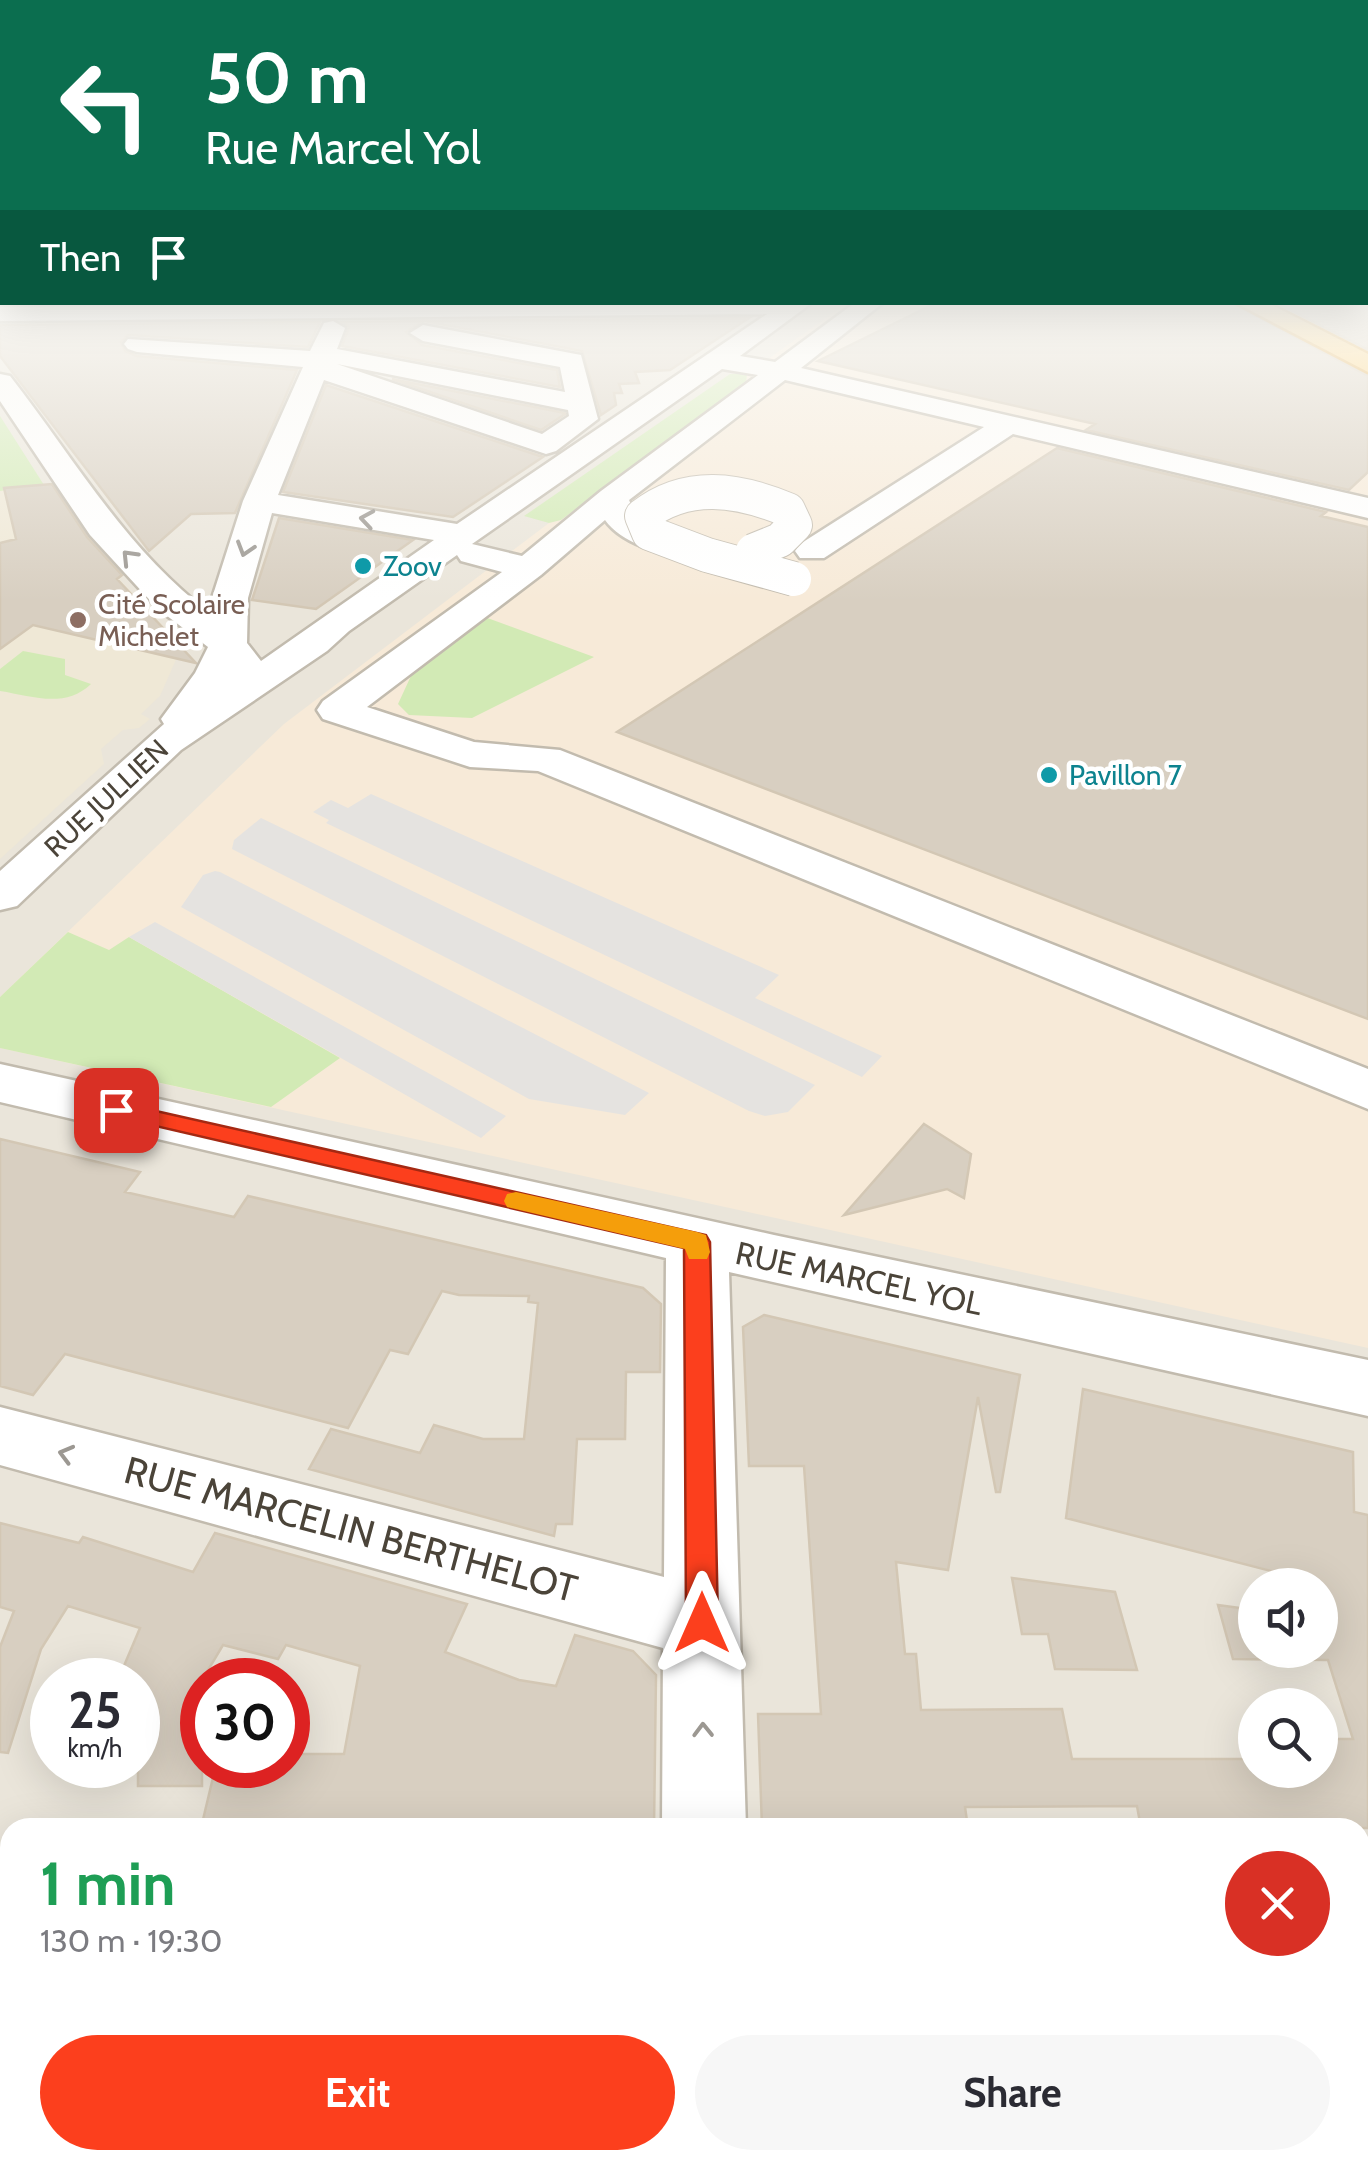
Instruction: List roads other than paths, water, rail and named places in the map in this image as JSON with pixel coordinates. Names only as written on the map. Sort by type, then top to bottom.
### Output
[{"type":"street","points":[[11,398],[102,528],[177,604],[228,644],[245,665],[216,706]]},
{"type":"street","points":[[166,741],[212,676],[228,644],[230,598],[259,501],[302,398]]},
{"type":"street","points":[[406,398],[546,445],[584,419],[580,398]]},
{"type":"street","points":[[552,398],[581,404]]},
{"type":"street","name":"RUE JULLIEN","points":[[0,896],[166,741],[216,706],[281,678],[325,633],[468,545],[666,398]]},
{"type":"street","points":[[745,398],[612,498],[529,568],[337,710],[470,754],[545,760],[1368,1090]]},
{"type":"street","points":[[915,398],[1368,508]]},
{"type":"street","points":[[612,498],[622,520],[654,539],[711,550],[752,551],[780,540],[795,525],[788,510],[758,496],[714,490],[656,503],[642,516],[649,532],[707,555],[803,565],[1009,424]]},
{"type":"street","points":[[259,501],[468,545],[529,568]]},
{"type":"street","points":[[177,604],[202,607],[230,598]]},
{"type":"street","points":[[228,644],[284,651],[325,633]]},
{"type":"street","name":"RUE MARCEL YOL","points":[[0,1084],[697,1242],[1368,1388]]},
{"type":"street","points":[[697,1242],[704,1818]]},
{"type":"street","name":"RUE MARCELIN BERTHELOT","points":[[0,1436],[702,1623]]},
{"type":"place","name":"Zoov","points":[[363,566]]},
{"type":"place","name":"Cité Scolaire Michelet","points":[[78,620]]},
{"type":"place","name":"Pavillon 7","points":[[1049,775]]}]
